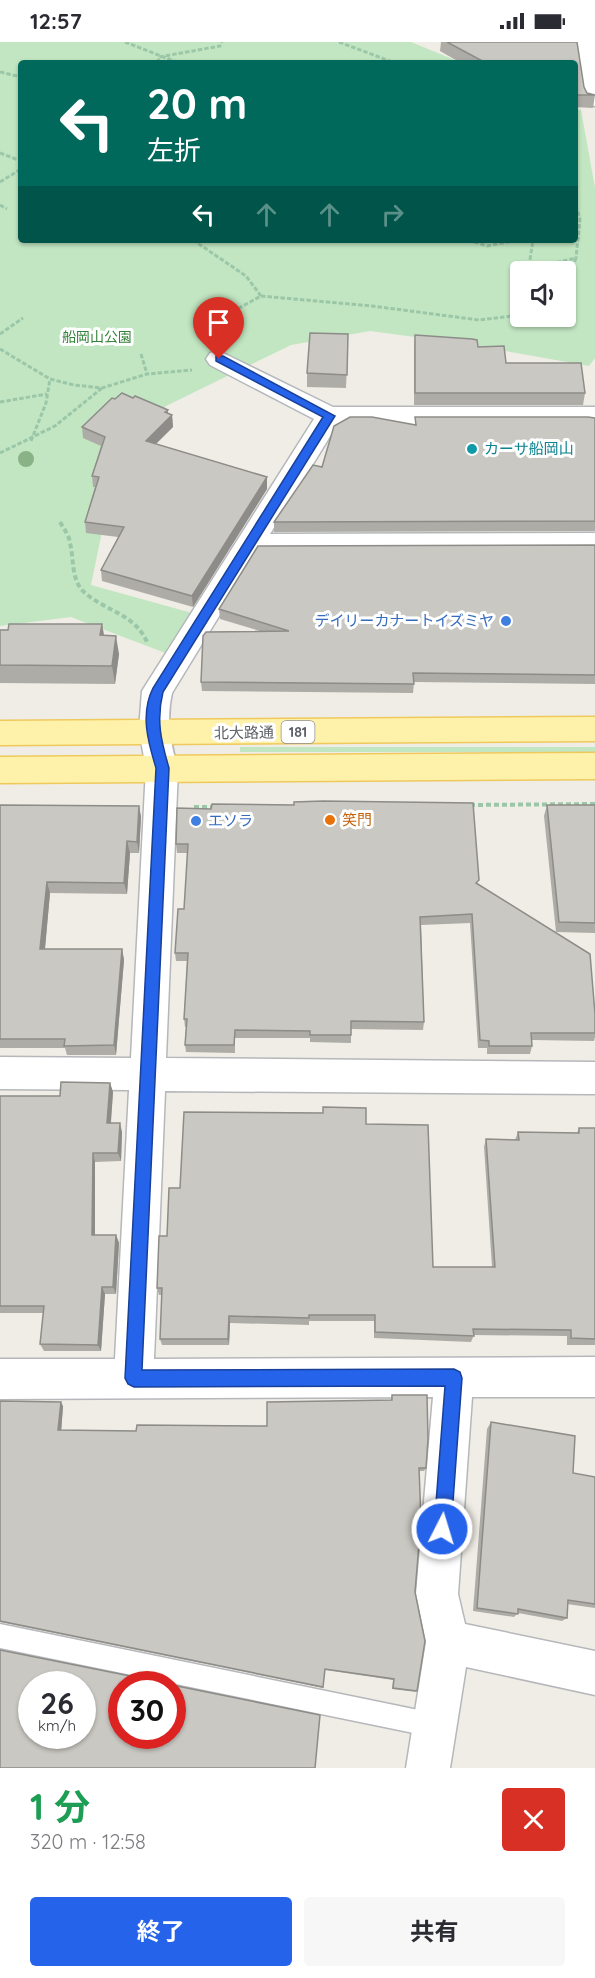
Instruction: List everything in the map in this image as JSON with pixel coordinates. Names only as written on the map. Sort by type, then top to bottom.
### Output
[{"type":"main road","name":"北大路通","points":[[0,733],[152,734],[595,729]]},
{"type":"main road","points":[[0,770],[595,766]]},
{"type":"street","points":[[586,42],[593,74],[595,99]]},
{"type":"street","points":[[219,359],[329,416],[595,416]]},
{"type":"street","points":[[134,1378],[162,768],[152,734],[153,707],[157,691],[329,416]]},
{"type":"street","points":[[249,544],[595,543]]},
{"type":"street","points":[[0,1073],[595,1078]]},
{"type":"street","points":[[0,1379],[595,1377]]},
{"type":"street","points":[[428,1768],[433,1725],[448,1642],[437,1594],[454,1378]]},
{"type":"street","points":[[448,1642],[595,1673]]},
{"type":"lane","points":[[0,1636],[433,1725]]},
{"type":"path","points":[[125,42],[169,60]]},
{"type":"path","points":[[159,57],[220,46],[222,42]]},
{"type":"path","points":[[339,42],[387,60]]},
{"type":"path","points":[[0,72],[18,76]]},
{"type":"path","points":[[0,153],[18,160]]},
{"type":"path","points":[[0,182],[18,171]]},
{"type":"path","points":[[0,205],[7,209]]},
{"type":"path","points":[[578,212],[580,219],[578,238]]},
{"type":"path","points":[[197,243],[246,276],[261,296]]},
{"type":"path","points":[[472,243],[477,246],[491,247],[506,243]]},
{"type":"path","points":[[533,243],[529,266],[537,267],[576,258]]},
{"type":"path","points":[[575,261],[578,243]]},
{"type":"path","points":[[203,306],[230,313],[261,296],[372,306],[479,320],[510,316]]},
{"type":"path","points":[[0,453],[30,442],[70,417],[102,388],[147,374],[188,371],[219,359],[230,313]]},
{"type":"path","points":[[0,334],[22,318]]},
{"type":"path","points":[[0,349],[50,379],[102,388]]},
{"type":"path","points":[[141,354],[147,374]]},
{"type":"path","points":[[30,442],[50,379]]},
{"type":"path","points":[[0,402],[47,394]]},
{"type":"path","points":[[60,522],[69,539],[78,586],[85,593],[126,614],[146,638],[152,656],[157,691]]},
{"type":"path","points":[[463,806],[595,804]]},
{"type":"path","points":[[190,808],[224,807]]},
{"type":"green space","name":"船岡山公園","points":[[0,42],[411,42],[455,60],[18,60],[18,243],[578,243],[578,110],[581,110],[595,188],[595,358],[589,366],[467,344],[370,331],[291,345],[166,406],[112,483],[91,585],[192,613],[168,654],[71,617],[0,626]]},
{"type":"green space","points":[[240,747],[595,747],[595,752],[240,752]]},
{"type":"building","points":[[447,42],[577,42],[584,87],[587,93],[595,95],[578,95],[578,60],[480,60]]},
{"type":"building","points":[[310,333],[348,334],[347,375],[307,373]]},
{"type":"building","points":[[415,335],[472,339],[477,340],[478,347],[504,346],[506,363],[581,363],[585,393],[415,393]]},
{"type":"building","points":[[122,393],[168,410],[165,412],[172,415],[146,441],[267,477],[192,596],[101,570],[124,527],[85,522],[99,477],[92,476],[105,437],[82,427],[112,398],[115,399]]},
{"type":"building","points":[[350,417],[372,417],[416,425],[415,417],[595,418],[595,521],[274,522],[313,465],[322,467],[334,426]]},
{"type":"building","points":[[595,545],[595,675],[413,673],[414,684],[201,682],[203,636],[206,632],[289,631],[219,609],[258,546]]},
{"type":"building","points":[[9,624],[102,624],[100,635],[116,636],[112,666],[0,665],[0,630],[8,630]]},
{"type":"building","points":[[294,802],[473,803],[479,880],[476,883],[590,954],[595,1033],[531,1033],[532,1046],[489,1046],[489,1041],[480,1040],[472,914],[420,917],[424,1022],[351,1021],[351,1035],[310,1035],[310,1031],[235,1030],[234,1045],[185,1045],[187,1019],[184,1019],[188,953],[175,953],[178,909],[184,909],[188,844],[176,844],[177,808],[211,809],[212,804],[294,805]]},
{"type":"building","points":[[0,805],[139,806],[137,842],[127,841],[124,883],[47,882],[40,949],[122,949],[114,1045],[64,1046],[65,1039],[0,1039]]},
{"type":"building","points":[[547,805],[595,805],[595,923],[559,922]]},
{"type":"building","points":[[61,1082],[110,1083],[107,1123],[120,1123],[118,1153],[93,1153],[92,1235],[116,1235],[113,1287],[102,1287],[98,1345],[40,1344],[44,1306],[0,1306],[0,1096],[60,1096]]},
{"type":"building","points":[[323,1107],[366,1108],[366,1124],[428,1125],[433,1267],[495,1267],[486,1139],[519,1140],[518,1132],[579,1133],[579,1128],[595,1128],[595,1339],[571,1338],[571,1330],[473,1329],[474,1336],[375,1332],[375,1315],[309,1315],[309,1318],[229,1316],[228,1339],[160,1339],[162,1288],[157,1288],[159,1236],[167,1236],[169,1188],[180,1188],[184,1112],[323,1113]]},
{"type":"building","points":[[392,1395],[427,1395],[428,1439],[426,1468],[419,1468],[421,1520],[415,1592],[425,1641],[417,1691],[393,1688],[394,1679],[325,1669],[323,1687],[0,1621],[0,1401],[61,1402],[58,1430],[136,1431],[137,1425],[267,1426],[267,1402],[392,1400]]},
{"type":"building","points":[[491,1422],[575,1436],[573,1473],[595,1477],[595,1604],[568,1600],[567,1618],[518,1609],[518,1614],[477,1608]]},
{"type":"building","points":[[0,1650],[108,1672],[108,1749],[186,1749],[186,1688],[320,1715],[315,1768],[0,1768]]},
{"type":"place","name":"カーサ船岡山","points":[[472,449]]},
{"type":"place","name":"デイリーカナートイズミヤ","points":[[506,621]]},
{"type":"place","name":"笑門","points":[[330,820]]},
{"type":"place","name":"エソラ","points":[[196,821]]},
{"type":"route","points":[[219,359],[329,416],[157,691],[153,707],[152,734],[162,768],[134,1378],[454,1378],[442,1529]]}]
